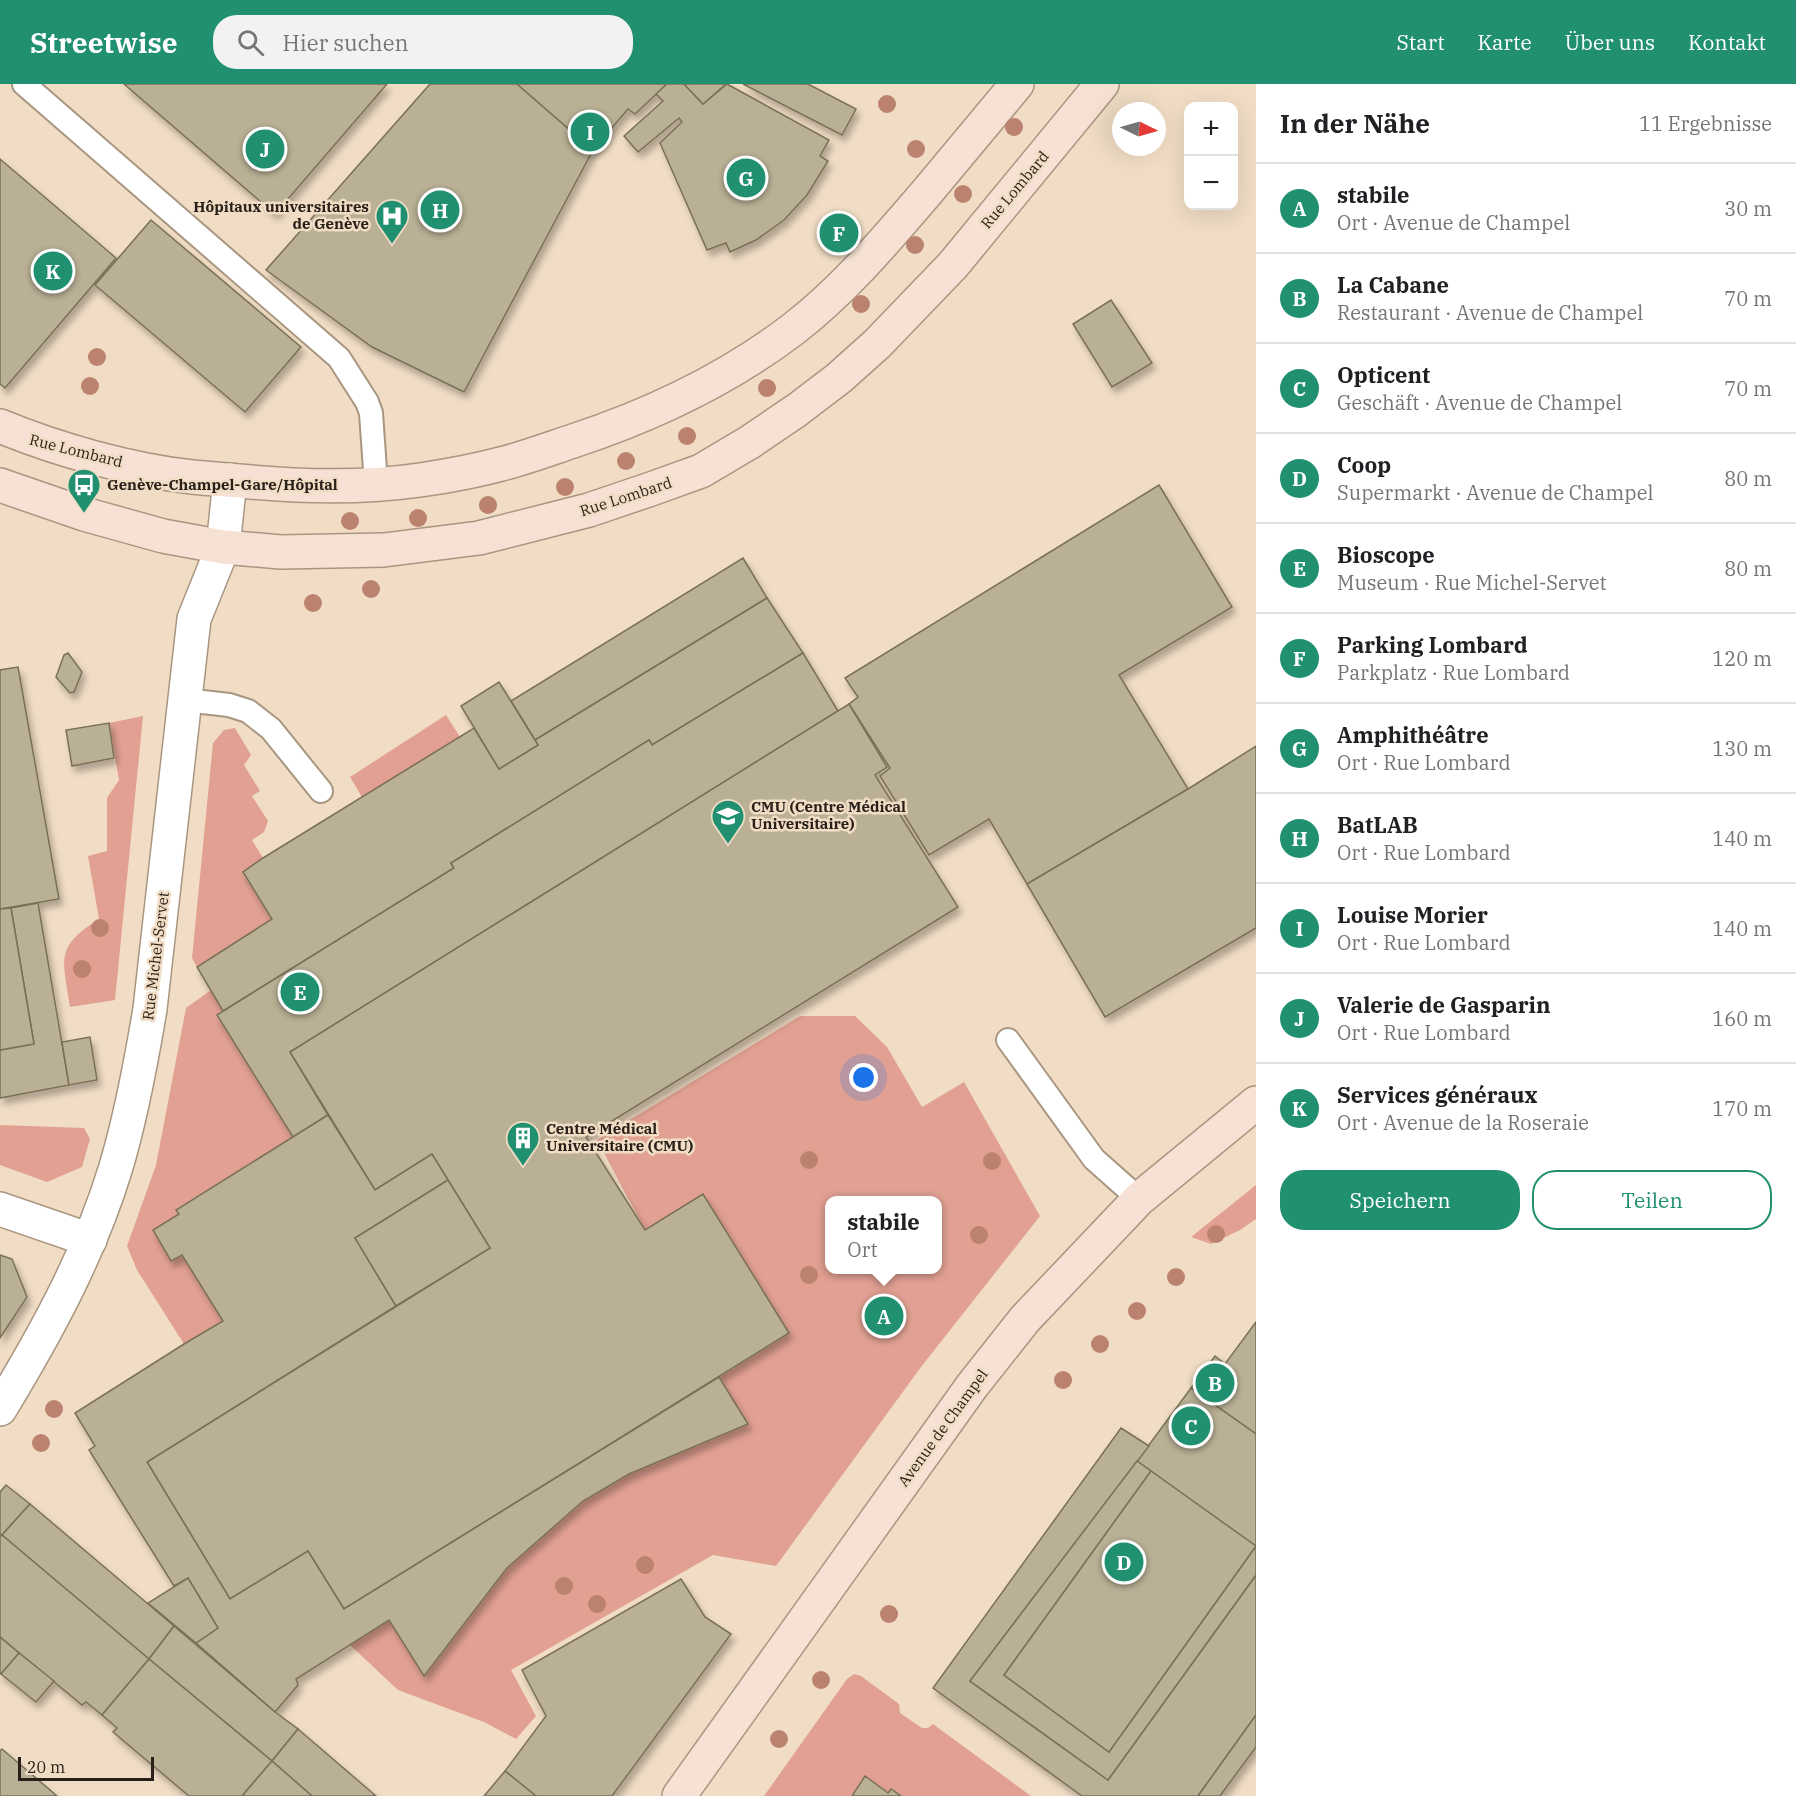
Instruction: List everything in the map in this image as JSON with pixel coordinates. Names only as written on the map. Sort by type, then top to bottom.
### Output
[{"type":"main road","name":"Rue Lombard","points":[[8,436],[137,467],[190,477],[286,485],[376,484],[419,480],[504,463],[602,431],[667,405],[726,375],[791,330],[829,298],[879,249],[1017,84]]},
{"type":"main road","name":"Rue Lombard","points":[[0,485],[84,514],[163,536],[223,547],[281,552],[372,550],[434,545],[479,538],[589,510],[701,471],[750,442],[797,410],[839,378],[877,344],[953,265],[1102,84]]},
{"type":"main road","name":"Avenue de Champel","points":[[679,1796],[972,1386],[1025,1318],[1139,1199],[1256,1103]]},
{"type":"street","name":"Rue Michel-Servet","points":[[0,1409],[39,1344],[90,1240],[115,1171],[128,1123],[150,1009],[194,620],[223,547],[230,480]]},
{"type":"street","points":[[0,1209],[90,1240]]},
{"type":"lane","points":[[24,84],[339,358],[367,402],[371,413],[376,484]]},
{"type":"lane","points":[[185,700],[229,705],[248,711],[271,729],[321,791]]},
{"type":"lane","points":[[1008,1040],[1094,1159],[1139,1199]]},
{"type":"shaded area","points":[[446,715],[460,737],[362,797],[350,777]]},
{"type":"shaded area","points":[[143,716],[115,1000],[70,1007],[65,977],[65,956],[74,938],[99,919],[88,856],[107,851],[107,798],[119,780],[109,723]]},
{"type":"shaded area","points":[[235,728],[251,755],[244,765],[260,791],[252,796],[268,821],[264,832],[252,840],[263,858],[272,919],[197,967],[192,958],[213,743],[224,730]]},
{"type":"shaded area","points":[[211,990],[223,1011],[217,1016],[293,1137],[176,1209],[179,1214],[153,1230],[171,1261],[182,1255],[223,1321],[184,1344],[137,1270],[127,1246],[156,1165],[186,1008]]},
{"type":"shaded area","points":[[800,1016],[855,1016],[887,1047],[922,1107],[964,1082],[1040,1216],[921,1367],[776,1566],[713,1555],[511,1670],[536,1716],[516,1739],[484,1722],[398,1690],[350,1645],[389,1620],[424,1675],[507,1568],[583,1501],[629,1474],[748,1424],[719,1377],[789,1333],[645,1230],[597,1140]]},
{"type":"shaded area","points":[[0,1125],[84,1128],[90,1139],[82,1167],[47,1182],[0,1165]]},
{"type":"shaded area","points":[[1256,1185],[1256,1219],[1240,1230],[1211,1244],[1191,1237]]},
{"type":"shaded area","points":[[854,1674],[861,1676],[899,1704],[900,1713],[922,1728],[928,1728],[933,1724],[1031,1796],[901,1796],[888,1793],[865,1776],[852,1796],[764,1796],[847,1679]]},
{"type":"building","points":[[124,84],[387,84],[275,214]]},
{"type":"building","points":[[430,84],[517,84],[593,150],[464,392],[372,347],[266,270]]},
{"type":"building","points":[[517,84],[667,84],[635,114],[628,109],[593,150]]},
{"type":"building","points":[[667,84],[684,84],[703,104],[727,84],[829,140],[820,156],[828,161],[807,195],[784,220],[756,240],[730,252],[726,243],[707,250],[660,143],[682,122],[679,118],[638,152],[624,136],[663,101],[656,94]]},
{"type":"building","points":[[684,84],[726,84],[703,104]]},
{"type":"building","points":[[743,84],[808,84],[856,109],[842,135]]},
{"type":"building","points":[[0,159],[116,258],[5,388],[0,384]]},
{"type":"building","points":[[151,220],[301,347],[245,412],[95,285]]},
{"type":"building","points":[[1111,300],[1152,363],[1112,387],[1073,324]]},
{"type":"building","points":[[1159,485],[1232,607],[1119,675],[1188,789],[1027,884],[989,819],[929,855],[880,776],[890,768],[849,704],[858,697],[845,678]]},
{"type":"building","points":[[743,558],[767,598],[535,740],[511,701]]},
{"type":"building","points":[[767,598],[803,653],[652,745],[649,740],[451,863],[454,868],[223,1011],[197,967],[272,919],[243,872],[474,728],[499,769],[538,745],[535,740]]},
{"type":"building","points":[[68,653],[82,672],[74,692],[70,693],[56,677],[64,655]]},
{"type":"building","points":[[803,653],[838,711],[290,1052],[328,1115],[293,1137],[217,1015],[454,868],[451,863],[649,740],[652,745]]},
{"type":"building","points":[[18,667],[59,899],[0,909],[0,670]]},
{"type":"building","points":[[499,682],[538,745],[499,769],[461,706]]},
{"type":"building","name":"Centre Médical Universitaire (CMU)","points":[[849,704],[887,767],[875,775],[958,907],[586,1137],[645,1230],[703,1194],[789,1333],[344,1609],[308,1551],[230,1599],[147,1462],[490,1248],[432,1154],[375,1190],[290,1052]]},
{"type":"building","points":[[109,723],[114,758],[72,766],[66,730]]},
{"type":"building","points":[[1256,746],[1256,928],[1105,1017],[1027,884]]},
{"type":"building","points":[[38,903],[69,1085],[0,1098],[0,1050],[34,1044],[11,908]]},
{"type":"building","points":[[11,908],[34,1044],[0,1050],[0,909]]},
{"type":"building","points":[[90,1037],[97,1080],[69,1085],[62,1042]]},
{"type":"building","points":[[328,1115],[375,1190],[432,1154],[448,1180],[355,1238],[396,1306],[147,1462],[230,1599],[308,1551],[344,1609],[719,1377],[748,1424],[629,1474],[583,1501],[507,1568],[424,1676],[389,1620],[296,1679],[298,1685],[275,1712],[196,1643],[218,1628],[188,1578],[174,1586],[89,1450],[95,1446],[75,1413],[223,1321],[182,1255],[171,1261],[153,1230],[179,1214],[176,1210]]},
{"type":"building","points":[[448,1180],[490,1248],[396,1306],[355,1238]]},
{"type":"building","points":[[0,1255],[12,1259],[27,1297],[0,1338]]},
{"type":"building","points":[[1256,1322],[1256,1434],[1191,1388],[1215,1356],[1225,1364]]},
{"type":"building","points":[[1191,1388],[1256,1434],[1256,1547],[1137,1461]]},
{"type":"building","points":[[1121,1428],[1149,1446],[970,1681],[1108,1780],[1256,1575],[1256,1715],[1198,1796],[1082,1796],[933,1688]]},
{"type":"building","points":[[1137,1461],[1151,1471],[1004,1675],[1109,1752],[1256,1546],[1256,1575],[1108,1780],[970,1681]]},
{"type":"building","points":[[1151,1471],[1256,1546],[1109,1752],[1004,1675]]},
{"type":"building","points":[[6,1485],[30,1504],[0,1537],[0,1492]]},
{"type":"building","points":[[30,1504],[174,1626],[149,1659],[2,1535]]},
{"type":"building","points":[[2,1535],[149,1659],[102,1715],[86,1702],[82,1705],[0,1637],[0,1537]]},
{"type":"building","points":[[188,1578],[218,1628],[196,1643],[148,1603]]},
{"type":"building","points":[[681,1579],[705,1617],[731,1634],[612,1796],[536,1796],[505,1771],[546,1716],[522,1670]]},
{"type":"building","points":[[174,1626],[298,1729],[272,1761],[149,1659]]},
{"type":"building","points":[[0,1637],[19,1653],[1,1674],[0,1673]]},
{"type":"building","points":[[19,1653],[54,1681],[36,1702],[1,1674]]},
{"type":"building","points":[[149,1659],[272,1761],[242,1796],[189,1796],[113,1732],[117,1728],[102,1715]]},
{"type":"building","points":[[1256,1715],[1256,1747],[1220,1796],[1198,1796]]},
{"type":"building","points":[[298,1729],[376,1796],[312,1796],[272,1761]]},
{"type":"building","points":[[2,1749],[57,1796],[0,1796],[0,1751]]},
{"type":"building","points":[[272,1761],[312,1796],[242,1796]]},
{"type":"building","points":[[505,1771],[536,1796],[484,1796]]},
{"type":"building","points":[[865,1776],[888,1793],[891,1789],[901,1796],[852,1796]]},
{"type":"place","name":"Louise Morier","points":[[590,132]]},
{"type":"place","name":"Valerie de Gasparin","points":[[265,149]]},
{"type":"place","name":"Amphithéâtre","points":[[746,178]]},
{"type":"place","name":"BatLAB","points":[[440,210]]},
{"type":"place","name":"Parking Lombard","points":[[839,233]]},
{"type":"place","name":"Hôpitaux universitaires de Genève","points":[[392,245]]},
{"type":"place","name":"Services généraux","points":[[53,271]]},
{"type":"place","name":"Genève-Champel-Gare/Hôpital","points":[[84,514]]},
{"type":"place","name":"CMU (Centre Médical Universitaire)","points":[[728,845]]},
{"type":"place","name":"Bioscope","points":[[300,992]]},
{"type":"place","name":"Centre Médical Universitaire (CMU)","points":[[523,1167]]},
{"type":"place","name":"stabile","points":[[884,1316]]},
{"type":"place","name":"La Cabane","points":[[1215,1383]]},
{"type":"place","name":"Opticent","points":[[1191,1426]]},
{"type":"place","name":"Coop","points":[[1124,1562]]}]
